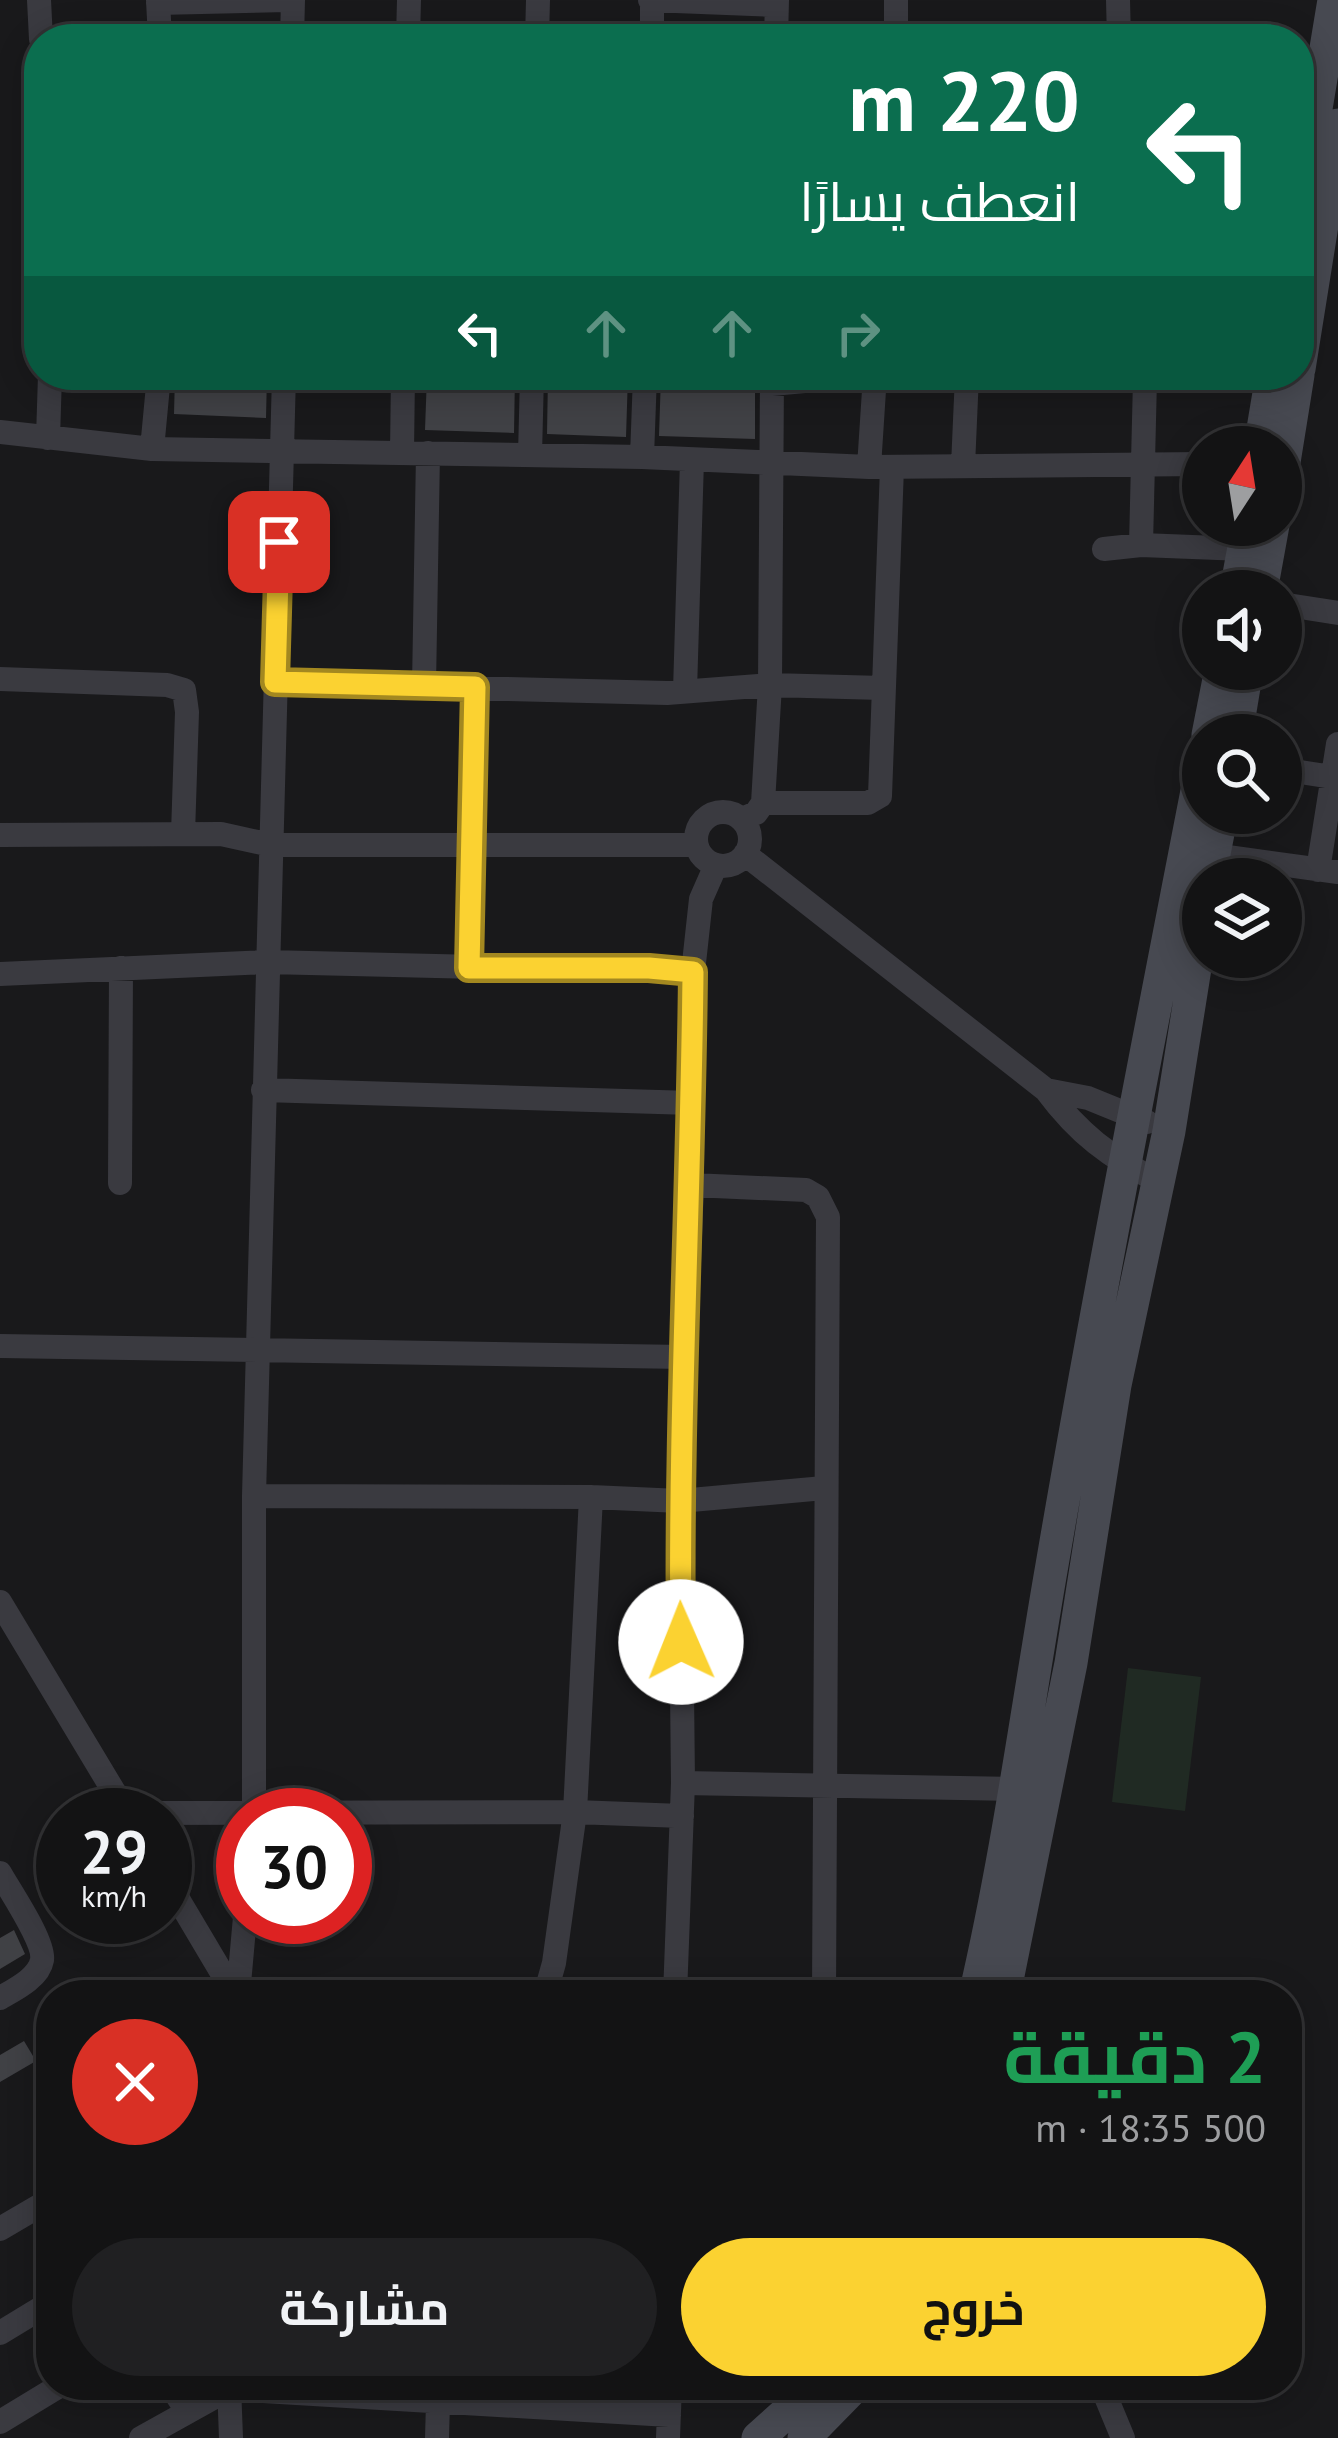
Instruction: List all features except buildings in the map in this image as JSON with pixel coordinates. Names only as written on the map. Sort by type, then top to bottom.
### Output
[{"type":"main road","points":[[1316,131],[1334,0]]},
{"type":"main road","points":[[1267,426],[1280,390]]},
{"type":"main road","points":[[1283,426],[1284,390]]},
{"type":"main road","points":[[978,1980],[1017,1789],[1052,1565],[1188,834]]},
{"type":"main road","points":[[1007,1980],[1071,1663],[1115,1385],[1169,1131],[1193,978]]},
{"type":"main road","points":[[758,2438],[800,2400]]},
{"type":"main road","points":[[804,2438],[841,2400]]},
{"type":"street","points":[[158,1],[290,0]]},
{"type":"street","points":[[651,0],[777,3]]},
{"type":"street","points":[[48,438],[50,390]]},
{"type":"street","points":[[152,449],[158,390]]},
{"type":"street","points":[[254,1788],[254,1496],[283,390]]},
{"type":"street","points":[[405,390],[415,453],[424,686]]},
{"type":"street","points":[[530,455],[532,390]]},
{"type":"street","points":[[642,457],[644,390]]},
{"type":"street","points":[[742,819],[756,813],[763,803],[770,685],[772,390]]},
{"type":"street","points":[[763,803],[874,802],[882,789],[880,467],[873,390]]},
{"type":"street","points":[[963,466],[966,390]]},
{"type":"street","points":[[1141,545],[1143,463],[1155,390]]},
{"type":"street","points":[[0,432],[152,449],[281,448],[880,467],[1182,464]]},
{"type":"street","points":[[686,691],[692,460]]},
{"type":"street","points":[[1104,549],[1182,542]]},
{"type":"street","points":[[1302,607],[1338,613]]},
{"type":"street","points":[[0,679],[167,685],[184,690],[183,834]]},
{"type":"street","points":[[275,682],[686,691],[770,685],[883,688]]},
{"type":"street","points":[[469,968],[475,687]]},
{"type":"street","points":[[1328,871],[1338,744]]},
{"type":"street","points":[[1302,772],[1335,778]]},
{"type":"street","points":[[730,812],[742,819],[749,830],[745,854],[727,866],[703,858],[696,831],[703,819],[730,812]]},
{"type":"street","points":[[0,835],[221,834],[272,844],[696,845]]},
{"type":"street","points":[[745,854],[1046,1090],[1072,1125],[1125,1166],[1158,1181]]},
{"type":"street","points":[[676,1980],[683,1783],[680,1501],[692,1184],[693,972],[701,899],[716,865]]},
{"type":"street","points":[[0,974],[267,962],[693,972]]},
{"type":"street","points":[[120,1184],[121,968]]},
{"type":"street","points":[[263,1090],[692,1103]]},
{"type":"street","points":[[1046,1090],[1088,1098],[1169,1131]]},
{"type":"street","points":[[692,1184],[806,1190],[825,1205],[824,1980]]},
{"type":"street","points":[[0,1346],[685,1357]]},
{"type":"street","points":[[254,1496],[680,1501],[824,1488]]},
{"type":"street","points":[[549,1980],[574,1813],[591,1497]]},
{"type":"street","points":[[0,1602],[112,1788]]},
{"type":"street","points":[[683,1783],[1017,1789]]},
{"type":"street","points":[[372,1814],[682,1816]]},
{"type":"street","points":[[0,1873],[43,1959],[37,1971],[0,1998]]},
{"type":"street","points":[[192,1921],[228,1980]]},
{"type":"street","points":[[239,1980],[242,1944]]},
{"type":"street","points":[[0,2229],[36,2211]]},
{"type":"street","points":[[0,2333],[36,2311]]},
{"type":"street","points":[[0,2422],[36,2400]]},
{"type":"street","points":[[180,2400],[187,2410]]},
{"type":"street","points":[[141,2438],[205,2400]]},
{"type":"street","points":[[230,2400],[231,2438]]},
{"type":"street","points":[[437,2438],[445,2400]]},
{"type":"street","points":[[570,2400],[668,2426]]},
{"type":"street","points":[[1107,2400],[1123,2438]]},
{"type":"shaded area","points":[[1128,1668],[1201,1677],[1185,1811],[1112,1802]]},
{"type":"route","points":[[279,542],[275,682],[475,687],[469,968],[693,972],[681,1642]]}]
